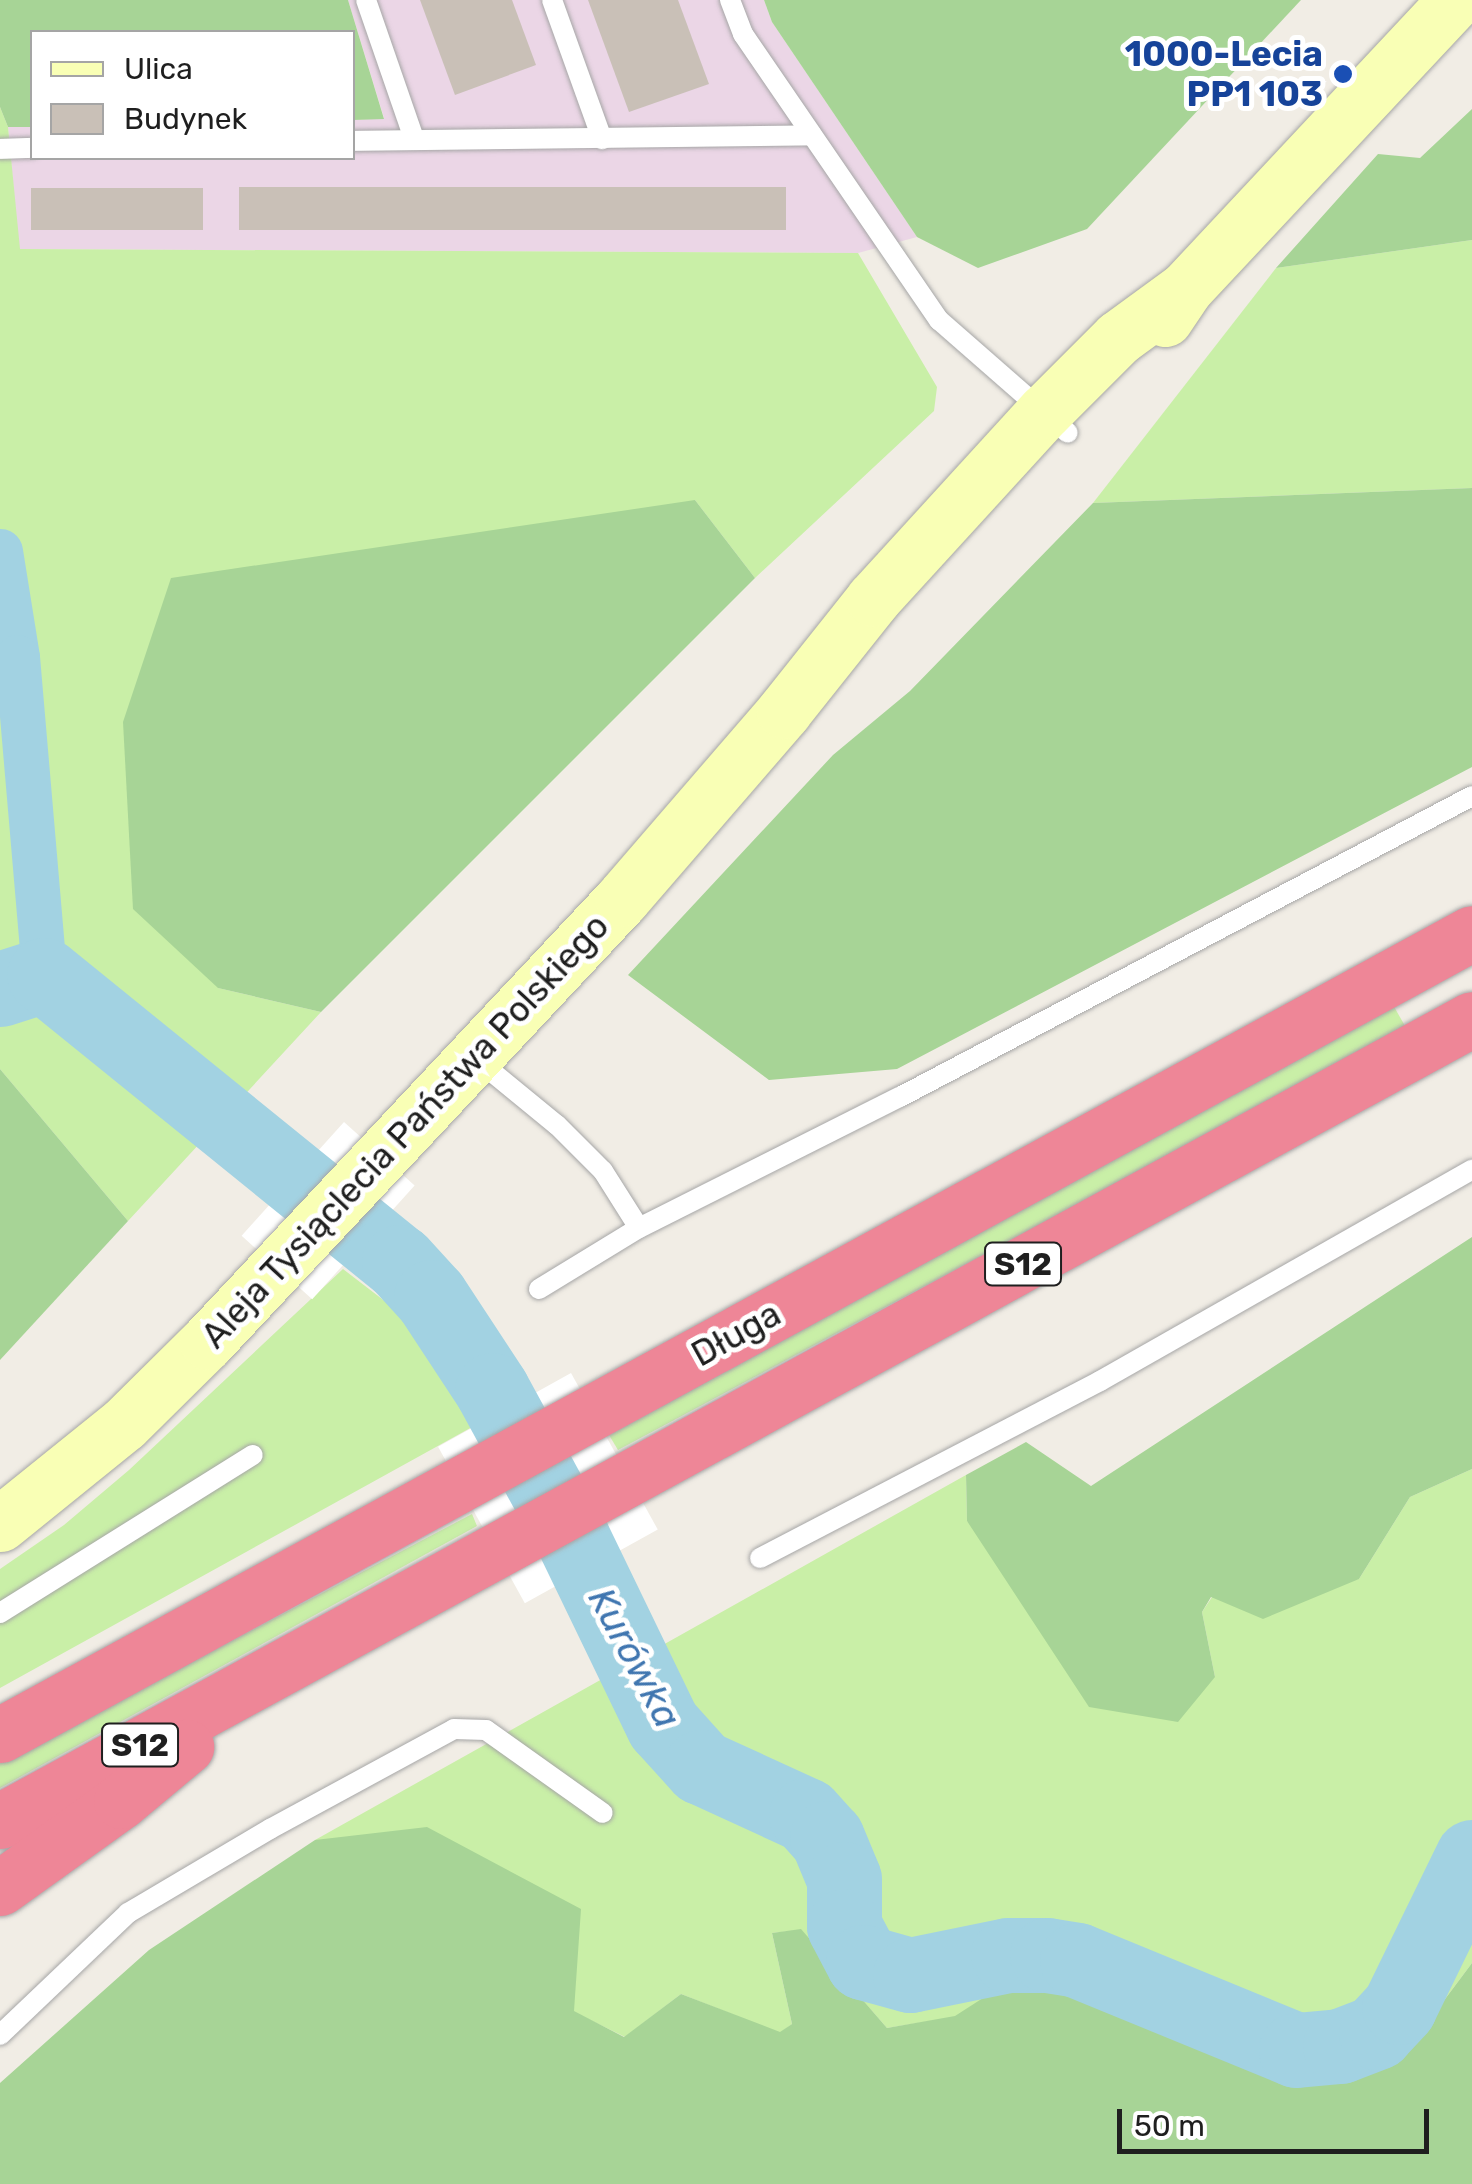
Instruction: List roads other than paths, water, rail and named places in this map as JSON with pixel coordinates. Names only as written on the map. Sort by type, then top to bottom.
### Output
[{"type":"highway","name":"Długa","points":[[0,1735],[1472,932]]},
{"type":"highway","name":"S12","points":[[0,1821],[1472,1018]]},
{"type":"highway","points":[[0,1888],[121,1801],[280,1668]]},
{"type":"street","name":"Aleja Tysiąclecia Państwa Polskiego","points":[[0,1524],[148,1401],[277,1268],[622,899],[784,711],[903,609],[1056,423],[1136,361],[1186,289],[1456,0]]},
{"type":"lane","points":[[366,0],[414,139]]},
{"type":"lane","points":[[552,0],[602,138]]},
{"type":"lane","points":[[730,0],[743,34],[939,320],[1056,423]]},
{"type":"lane","points":[[355,141],[812,135]]},
{"type":"lane","points":[[0,149],[30,148]]},
{"type":"lane","points":[[539,1289],[639,1228],[900,1097],[1472,796]]},
{"type":"lane","points":[[473,1057],[557,1125],[603,1171],[639,1228]]},
{"type":"lane","points":[[760,1558],[1100,1382],[1472,1170]]},
{"type":"lane","points":[[0,1613],[254,1455]]},
{"type":"lane","points":[[0,2035],[128,1913],[270,1828],[454,1729],[486,1730],[603,1813]]},
{"type":"waterway","points":[[0,551],[17,657],[44,975]]},
{"type":"waterway","name":"Kurówka","points":[[0,989],[44,975],[399,1262],[431,1297],[492,1390],[572,1537],[663,1725],[701,1767],[806,1815],[827,1838],[844,1879],[844,1926],[863,1962],[910,1975],[1008,1955],[1077,1960],[1296,2050],[1340,2046],[1376,2032],[1399,2007],[1472,1857]]},
{"type":"place","name":"1000-Lecia PP1 103","points":[[1343,74]]}]
